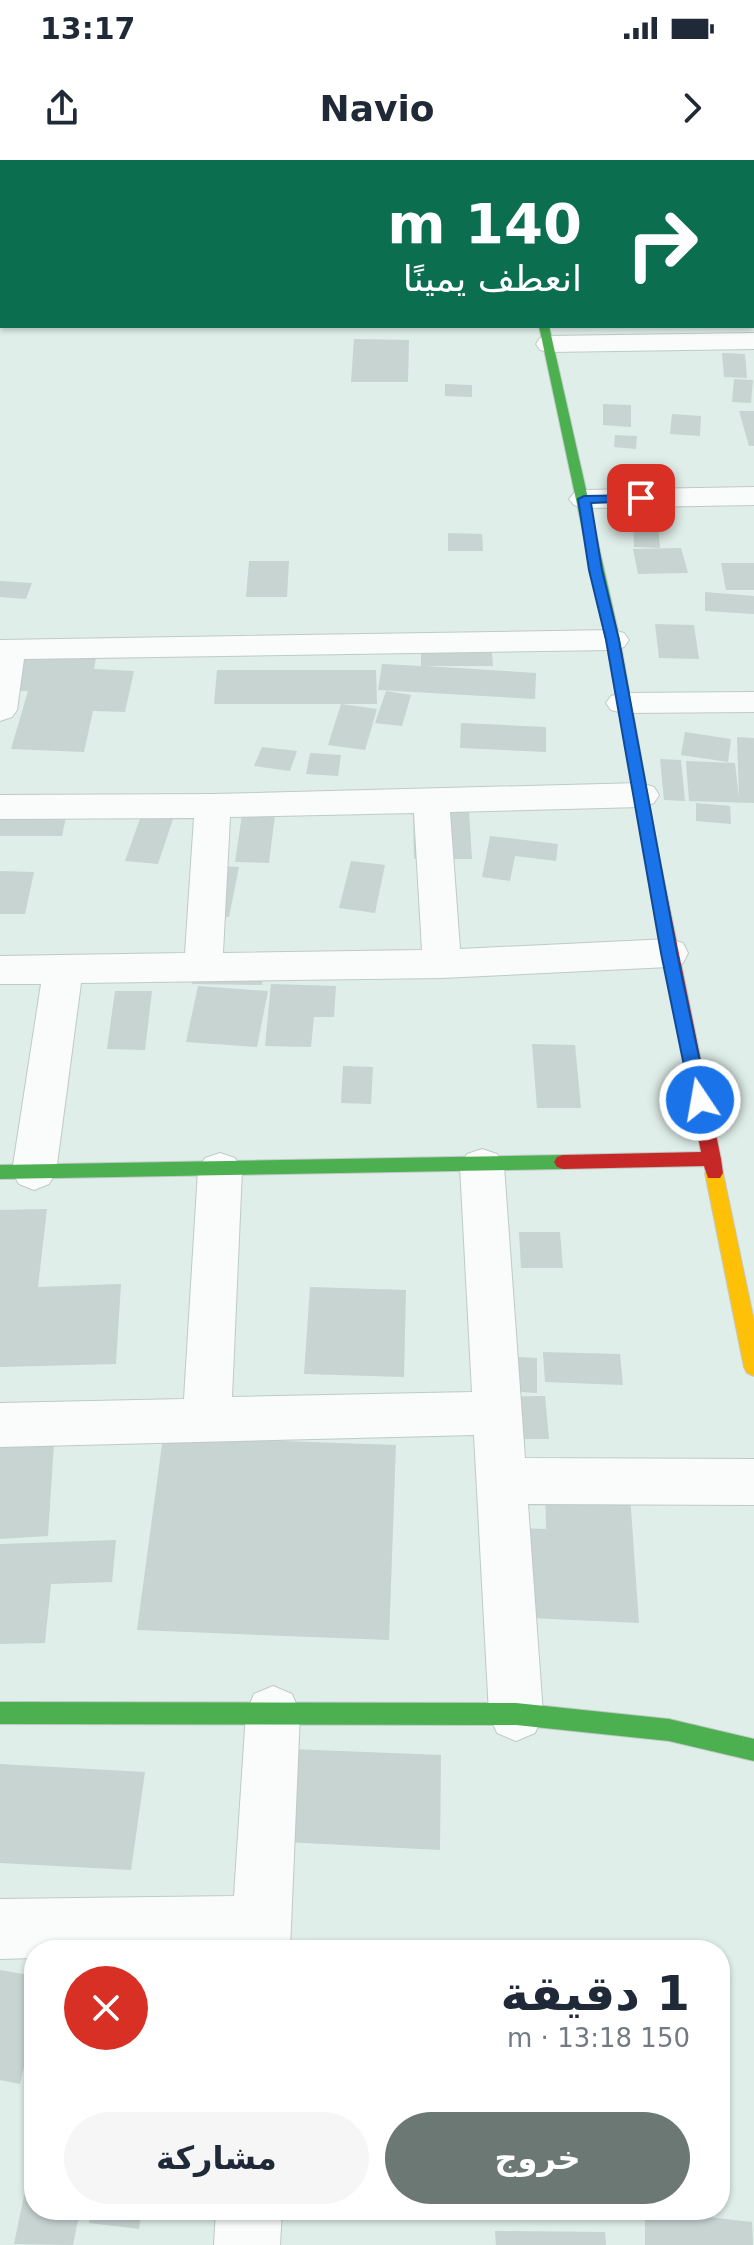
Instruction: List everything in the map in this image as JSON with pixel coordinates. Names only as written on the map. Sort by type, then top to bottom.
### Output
[{"type":"street","points":[[754,341],[546,335],[584,499],[595,570],[613,640],[669,953],[750,1322],[754,1367]]},
{"type":"street","points":[[584,499],[754,496]]},
{"type":"street","points":[[0,710],[4,650],[613,640]]},
{"type":"street","points":[[623,703],[754,702]]},
{"type":"street","points":[[0,807],[213,806],[641,795]]},
{"type":"street","points":[[431,799],[442,964]]},
{"type":"street","points":[[203,969],[213,806]]},
{"type":"street","points":[[0,970],[442,964],[669,953]]},
{"type":"street","points":[[63,969],[17,1172],[482,1166],[712,1159]]},
{"type":"street","points":[[482,1166],[504,1481],[516,1714]]},
{"type":"street","points":[[207,1418],[220,1170]]},
{"type":"street","points":[[0,1425],[498,1413]]},
{"type":"street","points":[[504,1481],[754,1482]]},
{"type":"street","points":[[0,1713],[516,1714],[669,1730],[754,1750]]},
{"type":"street","points":[[0,1929],[260,1937],[273,1713]]},
{"type":"street","points":[[247,2245],[248,2220]]},
{"type":"building","points":[[354,339],[409,340],[408,382],[351,382]]},
{"type":"building","points":[[722,353],[745,354],[747,378],[724,377]]},
{"type":"building","points":[[734,379],[753,380],[751,403],[732,402]]},
{"type":"building","points":[[445,384],[472,385],[472,397],[445,396]]},
{"type":"building","points":[[603,404],[631,405],[631,427],[603,425]]},
{"type":"building","points":[[739,411],[754,411],[754,446],[749,446]]},
{"type":"building","points":[[672,414],[701,416],[700,436],[670,434]]},
{"type":"building","points":[[615,435],[637,436],[636,449],[614,447]]},
{"type":"building","points":[[626,505],[668,509],[667,523],[624,519]]},
{"type":"building","points":[[633,522],[658,524],[660,548],[634,547]]},
{"type":"building","points":[[448,533],[482,534],[483,551],[448,551]]},
{"type":"building","points":[[681,548],[688,573],[638,574],[633,549]]},
{"type":"building","points":[[249,561],[289,561],[287,597],[246,597]]},
{"type":"building","points":[[721,563],[754,563],[754,590],[726,590]]},
{"type":"building","points":[[0,581],[32,583],[26,599],[0,597]]},
{"type":"building","points":[[705,592],[754,596],[754,614],[705,611]]},
{"type":"building","points":[[655,624],[694,625],[699,659],[659,658]]},
{"type":"building","points":[[421,653],[492,653],[493,666],[425,666],[536,673],[535,699],[378,690],[382,664],[421,666]]},
{"type":"building","points":[[12,656],[96,658],[94,669],[134,671],[125,712],[93,711],[84,752],[11,749],[28,691],[1,691]]},
{"type":"building","points":[[217,670],[376,670],[377,704],[214,704]]},
{"type":"building","points":[[386,691],[411,695],[402,726],[375,723]]},
{"type":"building","points":[[341,704],[377,709],[365,750],[328,745]]},
{"type":"building","points":[[461,723],[546,727],[546,752],[460,748]]},
{"type":"building","points":[[685,732],[731,739],[728,762],[681,755]]},
{"type":"building","points":[[737,737],[754,738],[754,803],[689,801],[686,761],[735,763],[739,798]]},
{"type":"building","points":[[262,747],[297,751],[290,771],[254,766]]},
{"type":"building","points":[[310,753],[341,755],[338,776],[306,774]]},
{"type":"building","points":[[660,759],[681,760],[685,801],[664,800]]},
{"type":"building","points":[[696,803],[730,806],[731,824],[696,821]]},
{"type":"building","points":[[413,810],[469,810],[472,859],[414,859]]},
{"type":"building","points":[[0,812],[67,812],[62,836],[0,836]]},
{"type":"building","points":[[142,813],[174,816],[158,864],[125,861]]},
{"type":"building","points":[[242,815],[275,815],[269,863],[235,862]]},
{"type":"building","points":[[490,836],[558,844],[556,861],[515,856],[510,881],[482,877]]},
{"type":"building","points":[[351,861],[385,865],[375,913],[339,908]]},
{"type":"building","points":[[207,865],[239,867],[229,917],[196,915]]},
{"type":"building","points":[[0,871],[34,872],[25,914],[0,914]]},
{"type":"building","points":[[195,966],[264,967],[262,985],[192,984]]},
{"type":"building","points":[[271,984],[336,986],[334,1017],[314,1017],[311,1047],[265,1046]]},
{"type":"building","points":[[198,986],[268,991],[257,1047],[186,1042]]},
{"type":"building","points":[[115,991],[152,991],[145,1050],[107,1049]]},
{"type":"building","points":[[532,1044],[575,1045],[581,1108],[537,1108]]},
{"type":"building","points":[[343,1066],[373,1067],[371,1104],[341,1103]]},
{"type":"building","points":[[47,1209],[38,1287],[121,1284],[116,1364],[0,1367],[0,1210]]},
{"type":"building","points":[[519,1232],[560,1232],[563,1268],[521,1268]]},
{"type":"building","points":[[310,1287],[406,1290],[404,1377],[304,1374]]},
{"type":"building","points":[[543,1352],[620,1354],[623,1385],[545,1382]]},
{"type":"building","points":[[477,1355],[537,1358],[537,1393],[476,1389]]},
{"type":"building","points":[[545,1396],[549,1439],[479,1439],[476,1397]]},
{"type":"building","points":[[163,1437],[396,1445],[389,1640],[137,1630]]},
{"type":"building","points":[[54,1443],[48,1536],[0,1539],[0,1446]]},
{"type":"building","points":[[545,1478],[629,1481],[639,1623],[489,1616],[489,1527],[546,1529]]},
{"type":"building","points":[[116,1540],[112,1582],[51,1584],[45,1643],[0,1644],[0,1544]]},
{"type":"building","points":[[291,1749],[441,1755],[440,1850],[286,1842]]},
{"type":"building","points":[[0,1764],[145,1772],[131,1870],[0,1863]]},
{"type":"building","points":[[0,1970],[24,1974],[24,2067],[20,2084],[0,2080]]},
{"type":"building","points":[[24,2196],[24,2220],[78,2220],[73,2245],[14,2244]]},
{"type":"building","points":[[89,2220],[140,2220],[139,2229],[89,2223]]},
{"type":"building","points":[[645,2220],[752,2222],[753,2245],[645,2245]]},
{"type":"building","points":[[495,2231],[605,2232],[606,2245],[496,2245]]},
{"type":"traffic: fast","points":[[544,328],[613,640],[650,846]]},
{"type":"traffic: fast","points":[[0,1172],[563,1162]]},
{"type":"traffic: fast","points":[[0,1713],[516,1714],[669,1730],[754,1750]]},
{"type":"traffic: slow","points":[[714,1173],[754,1367]]},
{"type":"traffic: jam","points":[[650,846],[714,1173]]},
{"type":"traffic: jam","points":[[563,1162],[712,1159]]},
{"type":"route","points":[[641,498],[584,499],[595,570],[613,640],[669,953],[700,1100]]}]
